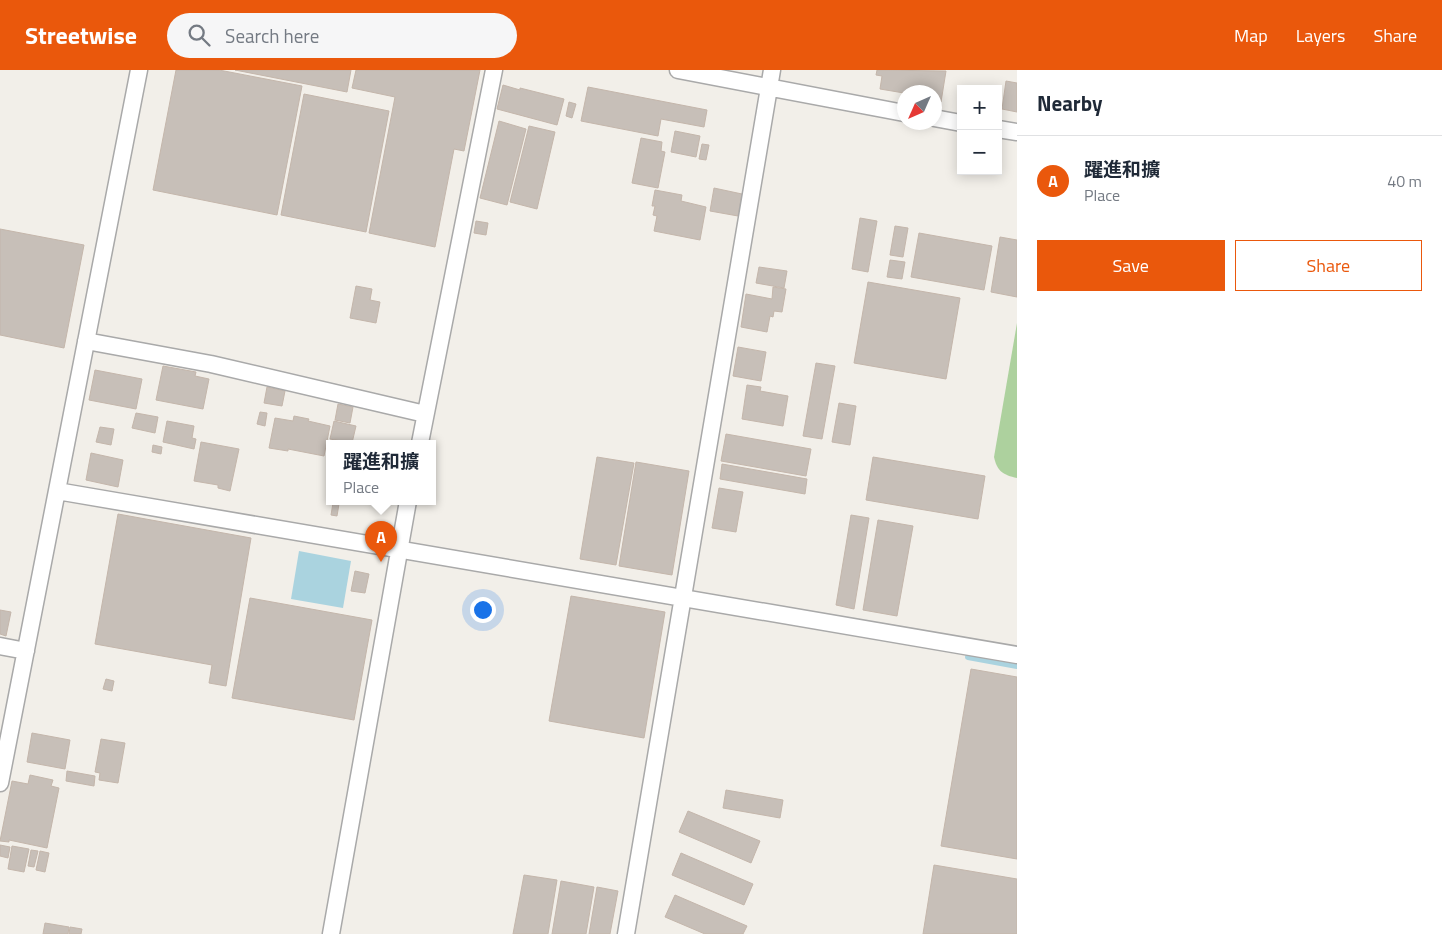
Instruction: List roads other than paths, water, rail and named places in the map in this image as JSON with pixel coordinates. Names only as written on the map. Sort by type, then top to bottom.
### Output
[{"type":"street","points":[[0,783],[139,70]]},
{"type":"street","points":[[421,440],[494,70]]},
{"type":"street","points":[[678,70],[897,112]]},
{"type":"street","points":[[626,934],[772,70]]},
{"type":"street","points":[[942,119],[957,122]]},
{"type":"street","points":[[1002,130],[1017,132]]},
{"type":"street","points":[[86,341],[212,364],[425,414]]},
{"type":"street","points":[[57,491],[1017,655]]},
{"type":"street","points":[[332,934],[407,505]]},
{"type":"street","points":[[0,646],[26,651]]},
{"type":"water","points":[[299,551],[351,561],[343,608],[291,599]]},
{"type":"waterway","points":[[968,657],[1017,666]]},
{"type":"place","name":"躍進和擴","points":[[381,562]]}]
